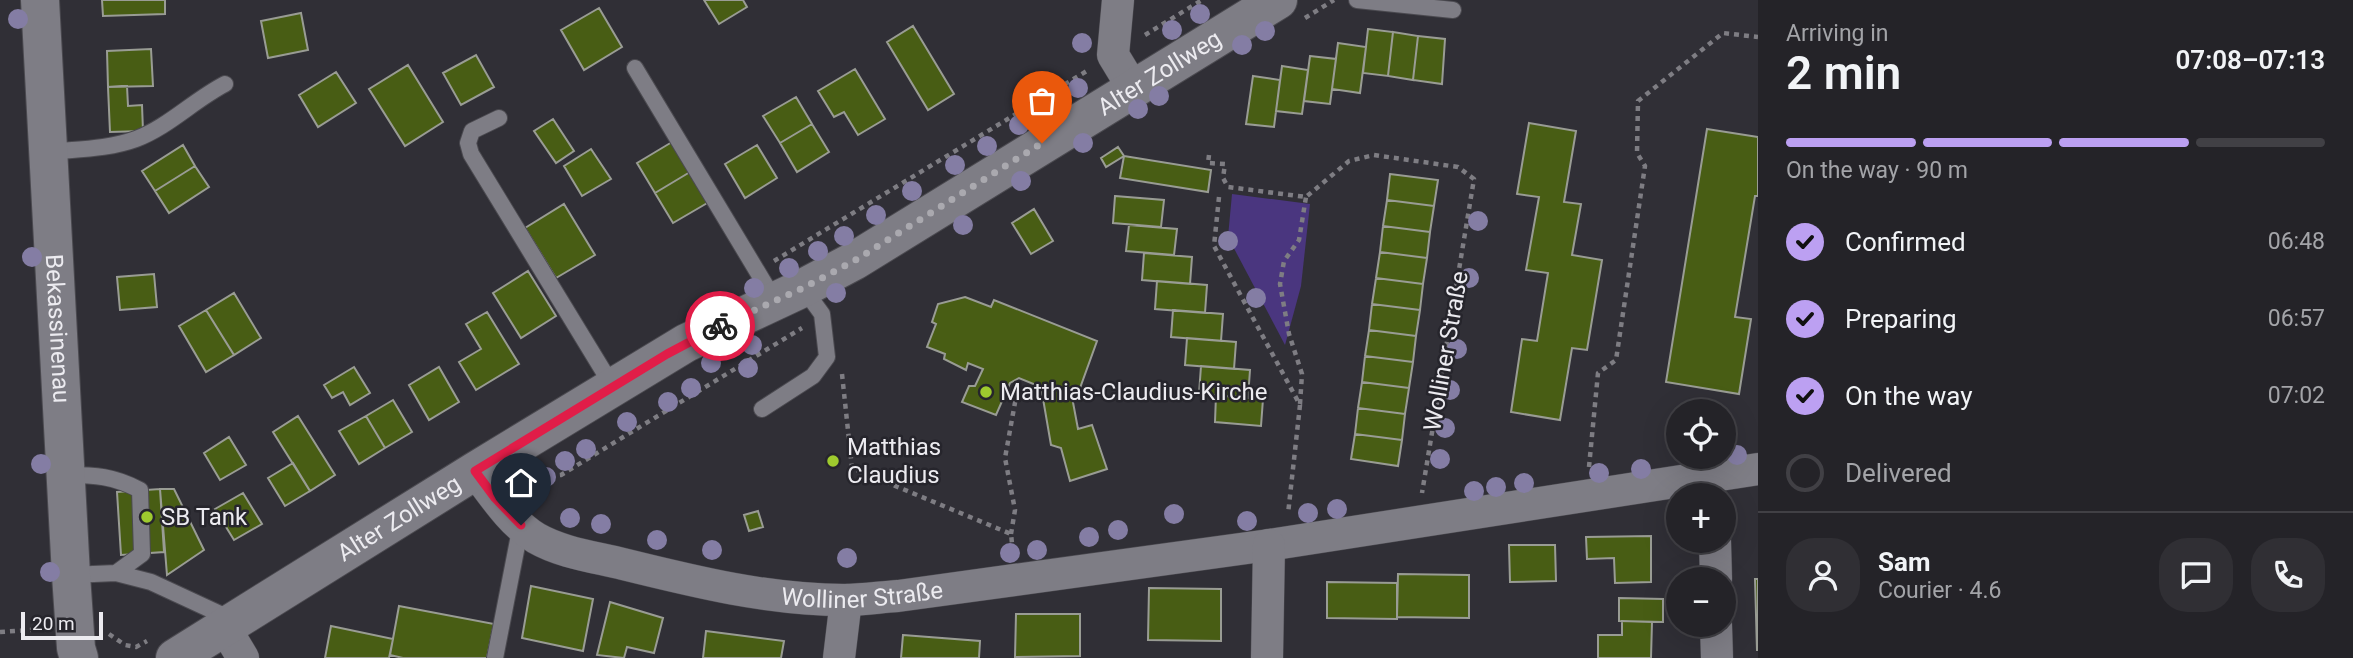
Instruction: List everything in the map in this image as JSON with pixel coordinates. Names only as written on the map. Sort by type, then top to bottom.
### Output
[{"type":"street","name":"Bekassinenau","points":[[40,0],[71,575],[79,658]]},
{"type":"street","points":[[1118,0],[1112,55],[1133,88]]},
{"type":"street","name":"Alter Zollweg","points":[[175,658],[235,636],[475,471],[686,343],[800,301],[854,261],[1278,0]]},
{"type":"street","name":"Wolliner Straße","points":[[1720,483],[1758,469]]},
{"type":"street","name":"Wolliner Straße","points":[[475,471],[495,498],[521,525],[536,538],[564,549],[717,587],[782,596],[846,600],[898,596],[1277,544],[1586,495],[1666,489]]},
{"type":"street","points":[[1267,658],[1277,544]]},
{"type":"street","points":[[839,658],[846,600]]},
{"type":"street","points":[[1716,637],[1717,658]]},
{"type":"lane","points":[[1357,0],[1452,10]]},
{"type":"lane","points":[[635,68],[800,301],[827,358],[813,376],[762,409]]},
{"type":"lane","points":[[48,152],[93,148],[134,140],[225,84]]},
{"type":"lane","points":[[499,118],[472,131],[468,143],[471,154],[613,387]]},
{"type":"lane","points":[[66,475],[116,478],[140,490],[142,554],[116,573]]},
{"type":"lane","points":[[495,658],[521,525]]},
{"type":"lane","points":[[71,575],[116,573],[150,582],[235,636]]},
{"type":"path","points":[[1586,495],[1598,373],[1616,360],[1645,166],[1637,153],[1638,101],[1723,33],[1758,37]]},
{"type":"path","points":[[1209,155],[1208,163],[1225,164],[1223,178],[1228,187],[1306,197],[1299,240],[1284,261],[1280,284],[1289,334],[1302,374],[1300,405],[1277,544]]},
{"type":"path","name":"Wolliner Straße","points":[[1306,197],[1349,161],[1374,155],[1458,167],[1474,179],[1417,522]]},
{"type":"path","points":[[1219,197],[1214,246],[1300,405]]},
{"type":"path","points":[[526,478],[561,475],[816,320],[800,301]]},
{"type":"path","points":[[827,358],[840,359],[852,468],[1011,534]]},
{"type":"path","points":[[1015,580],[1011,534],[1015,510],[1005,458],[1018,386]]},
{"type":"path","points":[[101,626],[125,645],[136,647]]},
{"type":"path","points":[[0,632],[44,629]]},
{"type":"shaded area","points":[[1232,194],[1310,204],[1301,286],[1285,345],[1228,237]]},
{"type":"building","points":[[102,0],[165,0],[165,14],[103,16]]},
{"type":"building","points":[[704,0],[743,0],[747,7],[719,24]]},
{"type":"building","points":[[599,8],[622,47],[584,70],[561,30]]},
{"type":"building","points":[[301,13],[308,50],[268,58],[261,21]]},
{"type":"building","points":[[913,26],[954,94],[928,110],[887,42]]},
{"type":"building","points":[[1368,29],[1393,32],[1388,76],[1363,73]]},
{"type":"building","points":[[1393,32],[1418,36],[1413,80],[1388,76]]},
{"type":"building","points":[[1418,36],[1445,39],[1442,84],[1413,80]]},
{"type":"building","points":[[1338,43],[1366,47],[1360,93],[1332,89]]},
{"type":"building","points":[[151,49],[153,86],[108,87],[107,51]]},
{"type":"building","points":[[476,55],[494,87],[461,105],[443,73]]},
{"type":"building","points":[[1310,56],[1336,59],[1330,104],[1304,101]]},
{"type":"building","points":[[408,65],[443,122],[405,146],[369,89]]},
{"type":"building","points":[[1282,66],[1308,70],[1302,114],[1276,111]]},
{"type":"building","points":[[855,69],[885,119],[858,135],[844,112],[834,117],[818,91]]},
{"type":"building","points":[[336,72],[356,103],[318,127],[299,95]]},
{"type":"building","points":[[1253,76],[1280,80],[1274,127],[1246,124]]},
{"type":"building","points":[[127,86],[128,106],[142,105],[143,131],[110,132],[108,87]]},
{"type":"building","points":[[796,97],[812,124],[780,143],[763,116]]},
{"type":"building","points":[[553,119],[574,151],[556,163],[534,131]]},
{"type":"building","points":[[1529,123],[1576,131],[1564,202],[1581,204],[1572,255],[1602,260],[1587,350],[1572,348],[1560,420],[1511,412],[1522,339],[1537,341],[1548,273],[1526,270],[1539,197],[1517,194]]},
{"type":"building","points":[[812,124],[829,152],[797,172],[780,143]]},
{"type":"building","points":[[1707,129],[1758,137],[1758,196],[1755,196],[1735,317],[1751,319],[1739,394],[1666,382]]},
{"type":"building","points":[[672,142],[690,172],[655,193],[637,163]]},
{"type":"building","points":[[183,145],[195,166],[155,191],[142,171]]},
{"type":"building","points":[[757,145],[777,178],[745,198],[725,164]]},
{"type":"building","points":[[1118,147],[1124,156],[1106,167],[1101,158]]},
{"type":"building","points":[[591,149],[611,179],[582,196],[564,166]]},
{"type":"building","points":[[1124,156],[1211,170],[1208,192],[1120,178]]},
{"type":"building","points":[[195,166],[209,187],[169,213],[155,191]]},
{"type":"building","points":[[690,172],[709,202],[673,223],[655,193]]},
{"type":"building","points":[[1390,174],[1438,180],[1434,206],[1387,200]]},
{"type":"building","points":[[1115,196],[1164,200],[1161,227],[1113,223]]},
{"type":"building","points":[[1387,200],[1434,206],[1430,232],[1383,226]]},
{"type":"building","points":[[564,204],[595,255],[556,278],[525,228]]},
{"type":"building","points":[[1034,209],[1053,241],[1031,254],[1012,223]]},
{"type":"building","points":[[1129,225],[1177,229],[1174,255],[1126,251]]},
{"type":"building","points":[[1383,226],[1430,232],[1427,258],[1380,252]]},
{"type":"building","points":[[1380,252],[1427,258],[1423,284],[1376,278]]},
{"type":"building","points":[[1144,253],[1192,257],[1190,284],[1142,280]]},
{"type":"building","points":[[528,271],[556,316],[521,338],[493,293]]},
{"type":"building","points":[[154,274],[157,307],[120,310],[117,277]]},
{"type":"building","points":[[1376,278],[1423,284],[1420,310],[1372,304]]},
{"type":"building","points":[[1157,281],[1207,285],[1205,313],[1155,309]]},
{"type":"building","points":[[234,293],[261,338],[234,355],[206,310]]},
{"type":"building","name":"Matthias-Claudius-Kirche","points":[[965,297],[991,307],[994,300],[1097,341],[1076,399],[1072,397],[1078,429],[1092,425],[1107,469],[1070,481],[1061,448],[1051,445],[1041,387],[1019,378],[1010,383],[996,415],[962,402],[969,386],[975,386],[983,369],[968,363],[966,370],[944,359],[945,354],[927,347],[936,324],[932,322],[938,304]]},
{"type":"building","points":[[1372,304],[1420,310],[1416,336],[1369,330]]},
{"type":"building","points":[[206,310],[234,355],[206,372],[179,326]]},
{"type":"building","points":[[1173,310],[1223,314],[1221,341],[1171,337]]},
{"type":"building","points":[[487,312],[519,364],[476,390],[459,362],[481,349],[466,324]]},
{"type":"building","points":[[1369,330],[1416,336],[1413,362],[1365,356]]},
{"type":"building","points":[[1187,338],[1236,342],[1234,369],[1185,365]]},
{"type":"building","points":[[1365,356],[1413,362],[1409,388],[1362,382]]},
{"type":"building","points":[[1201,366],[1250,370],[1248,398],[1199,394]]},
{"type":"building","points":[[354,367],[370,393],[350,405],[343,392],[332,398],[324,385]]},
{"type":"building","points":[[439,367],[459,402],[429,420],[409,385]]},
{"type":"building","points":[[1362,382],[1409,388],[1405,414],[1358,408]]},
{"type":"building","points":[[1216,395],[1263,399],[1261,426],[1215,422]]},
{"type":"building","points":[[393,400],[412,432],[385,448],[366,416]]},
{"type":"building","points":[[1358,408],[1405,414],[1402,440],[1355,434]]},
{"type":"building","points":[[298,416],[335,475],[310,491],[273,432]]},
{"type":"building","points":[[366,416],[385,448],[359,464],[339,431]]},
{"type":"building","points":[[1355,434],[1402,440],[1398,466],[1351,459]]},
{"type":"building","points":[[229,437],[246,465],[220,480],[204,453]]},
{"type":"building","points":[[293,463],[310,491],[285,506],[268,478]]},
{"type":"building","points":[[160,489],[164,552],[121,555],[117,492]]},
{"type":"building","points":[[160,489],[174,489],[204,550],[167,575]]},
{"type":"building","points":[[243,493],[262,524],[234,540],[215,509]]},
{"type":"building","points":[[758,511],[763,527],[749,531],[744,515]]},
{"type":"building","points":[[1651,536],[1651,582],[1615,583],[1614,558],[1587,559],[1586,537]]},
{"type":"building","points":[[1509,545],[1555,545],[1556,581],[1510,582]]},
{"type":"building","points":[[1398,574],[1469,575],[1469,618],[1397,617]]},
{"type":"building","points":[[1755,579],[1758,579],[1758,650],[1757,650]]},
{"type":"building","points":[[1327,582],[1397,583],[1397,619],[1327,618]]},
{"type":"building","points":[[531,586],[593,599],[583,651],[522,638]]},
{"type":"building","points":[[1149,588],[1221,589],[1221,641],[1148,640]]},
{"type":"building","points":[[1619,598],[1663,599],[1663,622],[1619,621]]},
{"type":"building","points":[[610,602],[663,618],[654,653],[627,647],[624,658],[597,655]]},
{"type":"building","points":[[399,606],[494,624],[487,658],[403,658],[390,655]]},
{"type":"building","points":[[1016,614],[1080,614],[1080,656],[1015,657]]},
{"type":"building","points":[[1622,621],[1652,622],[1651,658],[1598,658],[1598,635],[1622,635]]},
{"type":"building","points":[[331,626],[393,639],[389,658],[325,658]]},
{"type":"building","points":[[706,631],[784,641],[781,658],[703,658]]},
{"type":"building","points":[[903,635],[980,641],[979,658],[901,658]]},
{"type":"way so far","points":[[720,326],[854,261],[1042,143]]},
{"type":"place","name":"Matthias-Claudius-Kirche","points":[[986,392]]},
{"type":"place","name":"Matthias Claudius","points":[[833,461]]},
{"type":"place","name":"SB Tank","points":[[147,517]]},
{"type":"route","points":[[521,525],[495,498],[475,471],[667,354],[720,326]]}]
